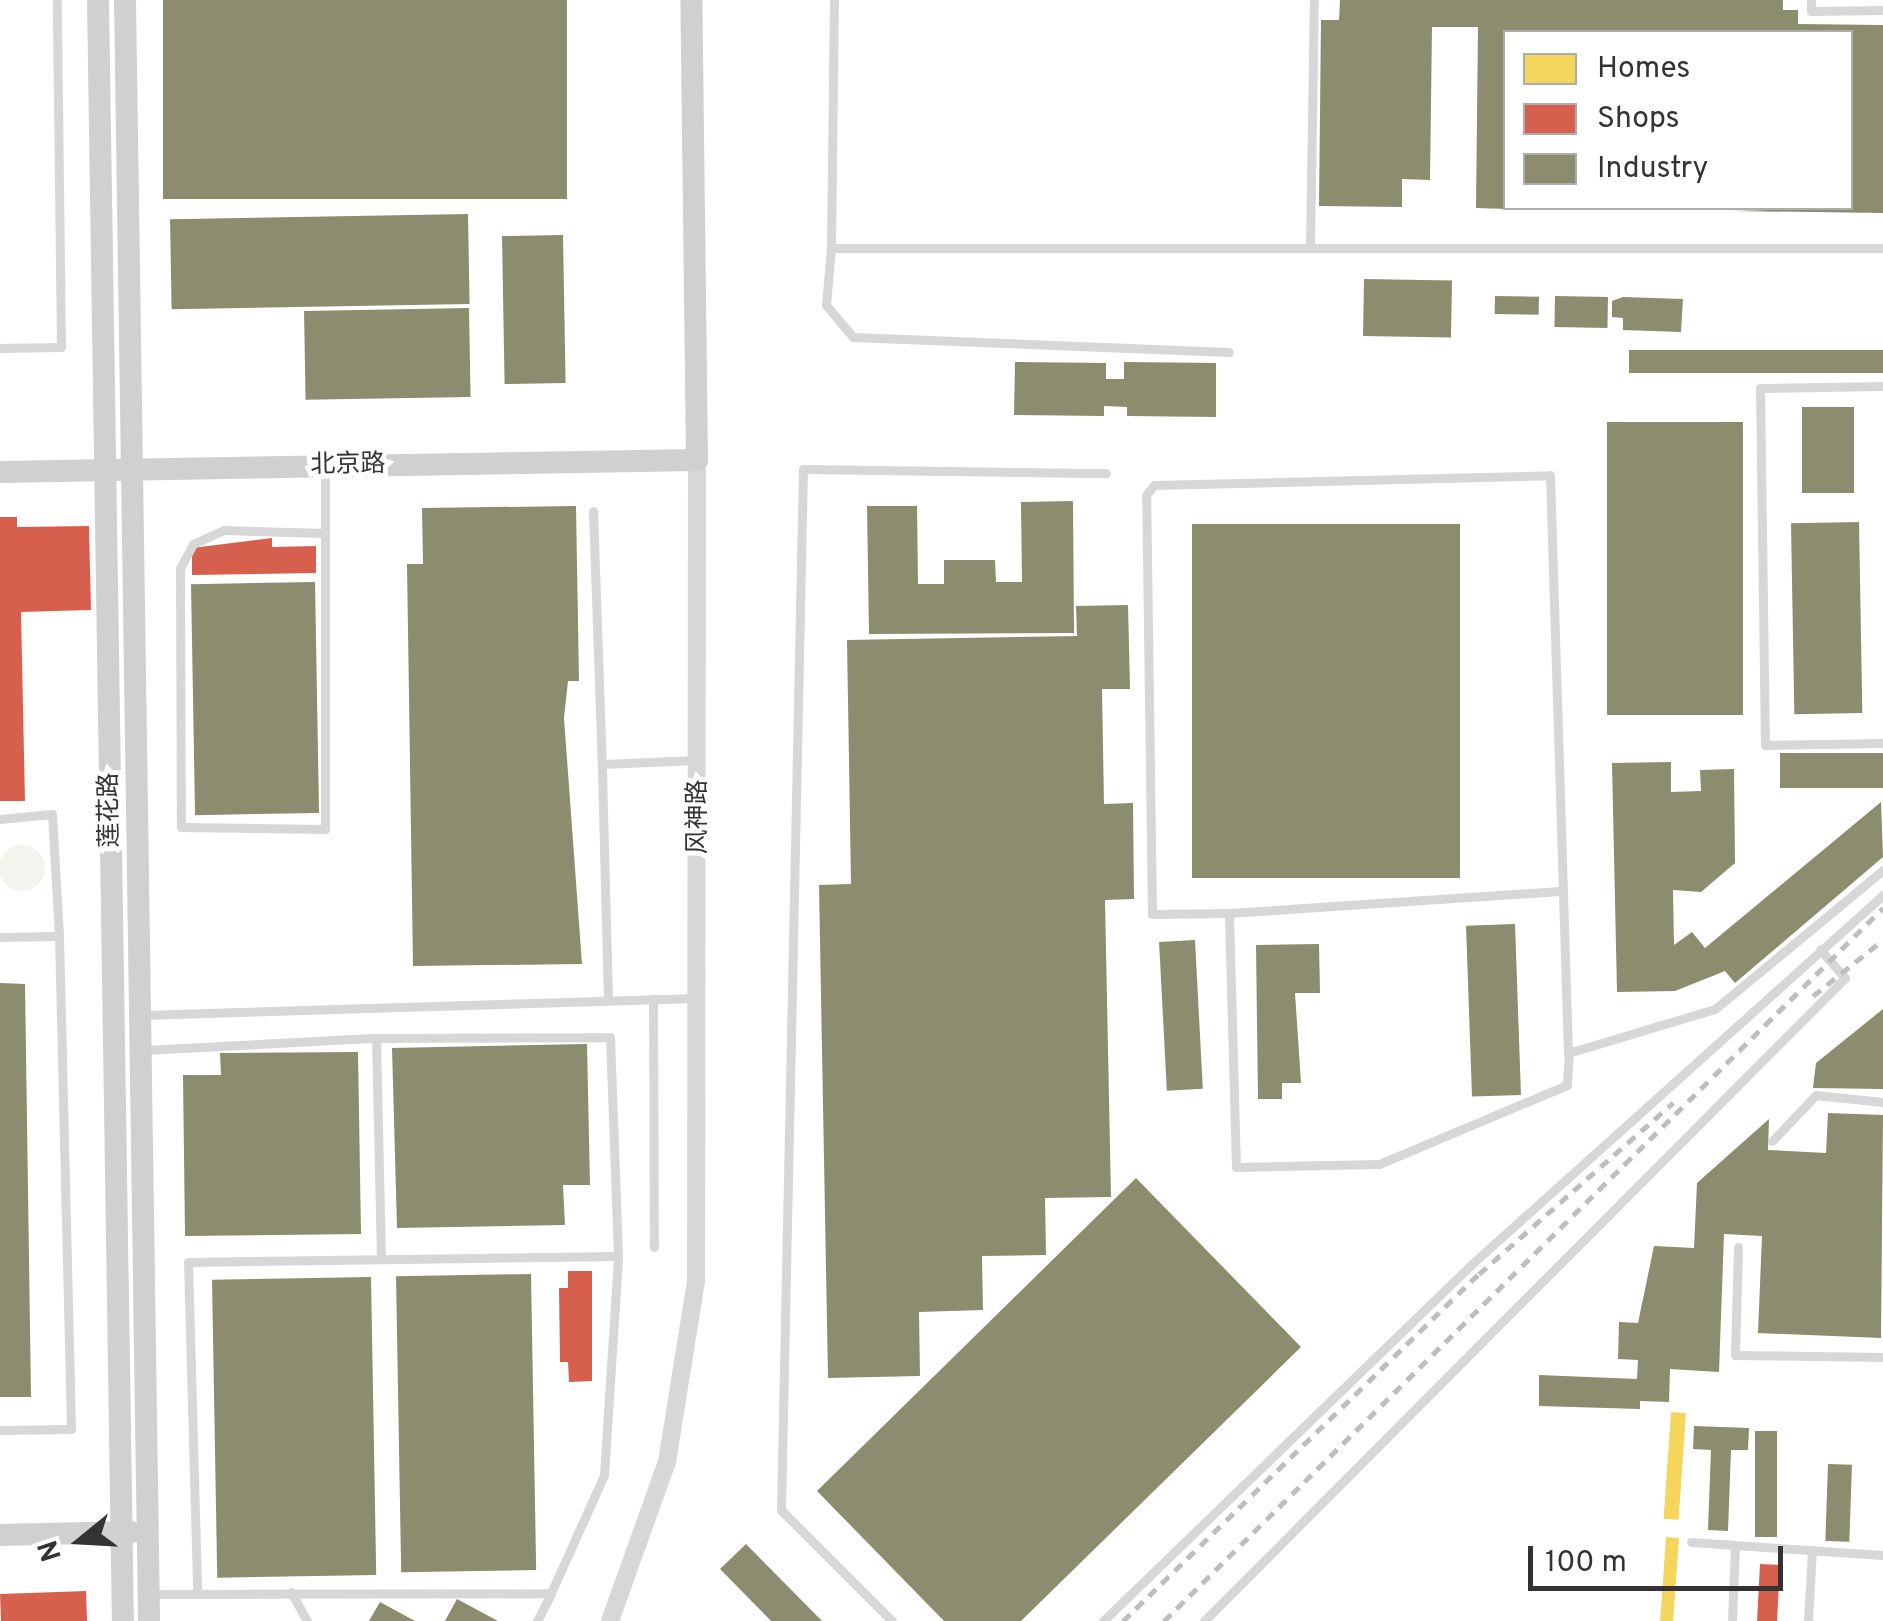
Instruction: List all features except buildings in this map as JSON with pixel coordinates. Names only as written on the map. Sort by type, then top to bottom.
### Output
[{"type":"street","name":"莲花路","points":[[98,0],[123,1621]]},
{"type":"street","name":"莲花路","points":[[125,0],[148,1621]]},
{"type":"street","name":"风神路","points":[[610,1621],[667,1462],[696,1282],[700,998],[690,0]]},
{"type":"street","name":"北京路","points":[[0,472],[697,460]]},
{"type":"street","points":[[0,1535],[147,1532]]},
{"type":"lane","points":[[0,348],[61,348],[56,0]]},
{"type":"lane","points":[[834,0],[831,248],[826,306],[852,337],[1229,352]]},
{"type":"lane","points":[[1310,248],[1314,0]]},
{"type":"lane","points":[[1811,0],[1811,12],[1883,10]]},
{"type":"lane","points":[[831,248],[1883,248]]},
{"type":"lane","points":[[1883,386],[1760,388],[1765,744],[1883,743]]},
{"type":"lane","points":[[324,533],[224,530],[193,544],[180,568],[181,827],[325,829],[325,466]]},
{"type":"lane","points":[[892,1621],[782,1510],[804,469],[1106,473]]},
{"type":"lane","points":[[1229,912],[1236,1166],[1378,1164],[1567,1085],[1569,1053],[1550,475],[1169,481],[1146,496],[1152,914],[1563,892]]},
{"type":"lane","points":[[593,511],[608,1000]]},
{"type":"lane","points":[[602,764],[698,760]]},
{"type":"lane","points":[[0,819],[52,814],[59,936],[71,1429],[0,1430]]},
{"type":"lane","points":[[1569,1053],[1715,1009],[1883,870]]},
{"type":"lane","points":[[1103,1621],[1473,1263],[1883,894]]},
{"type":"lane","points":[[0,937],[59,936]]},
{"type":"lane","points":[[1204,1621],[1846,978],[1820,949]]},
{"type":"lane","points":[[140,1016],[700,998]]},
{"type":"lane","points":[[653,999],[654,1247]]},
{"type":"lane","points":[[140,1050],[376,1038],[610,1037],[618,1256],[604,1475],[537,1621]]},
{"type":"lane","points":[[376,1038],[381,1258]]},
{"type":"lane","points":[[1772,1141],[1816,1095],[1883,1102]]},
{"type":"lane","points":[[1738,1248],[1734,1354],[1883,1357]]},
{"type":"lane","points":[[197,1592],[188,1262],[618,1256]]},
{"type":"lane","points":[[1691,1542],[1883,1555]]},
{"type":"lane","points":[[1732,1621],[1735,1545]]},
{"type":"lane","points":[[1808,1621],[1812,1550]]},
{"type":"lane","points":[[291,1592],[308,1621]]},
{"type":"lane","points":[[148,1594],[551,1592]]},
{"type":"shaded area","points":[[22,845],[38,852],[45,868],[38,884],[22,891],[6,884],[-1,868],[6,852]]},
{"type":"railway","points":[[1164,1621],[1883,908]]},
{"type":"railway","points":[[1813,996],[1883,940]]},
{"type":"railway","points":[[1123,1621],[1479,1274],[1673,1103]]}]
